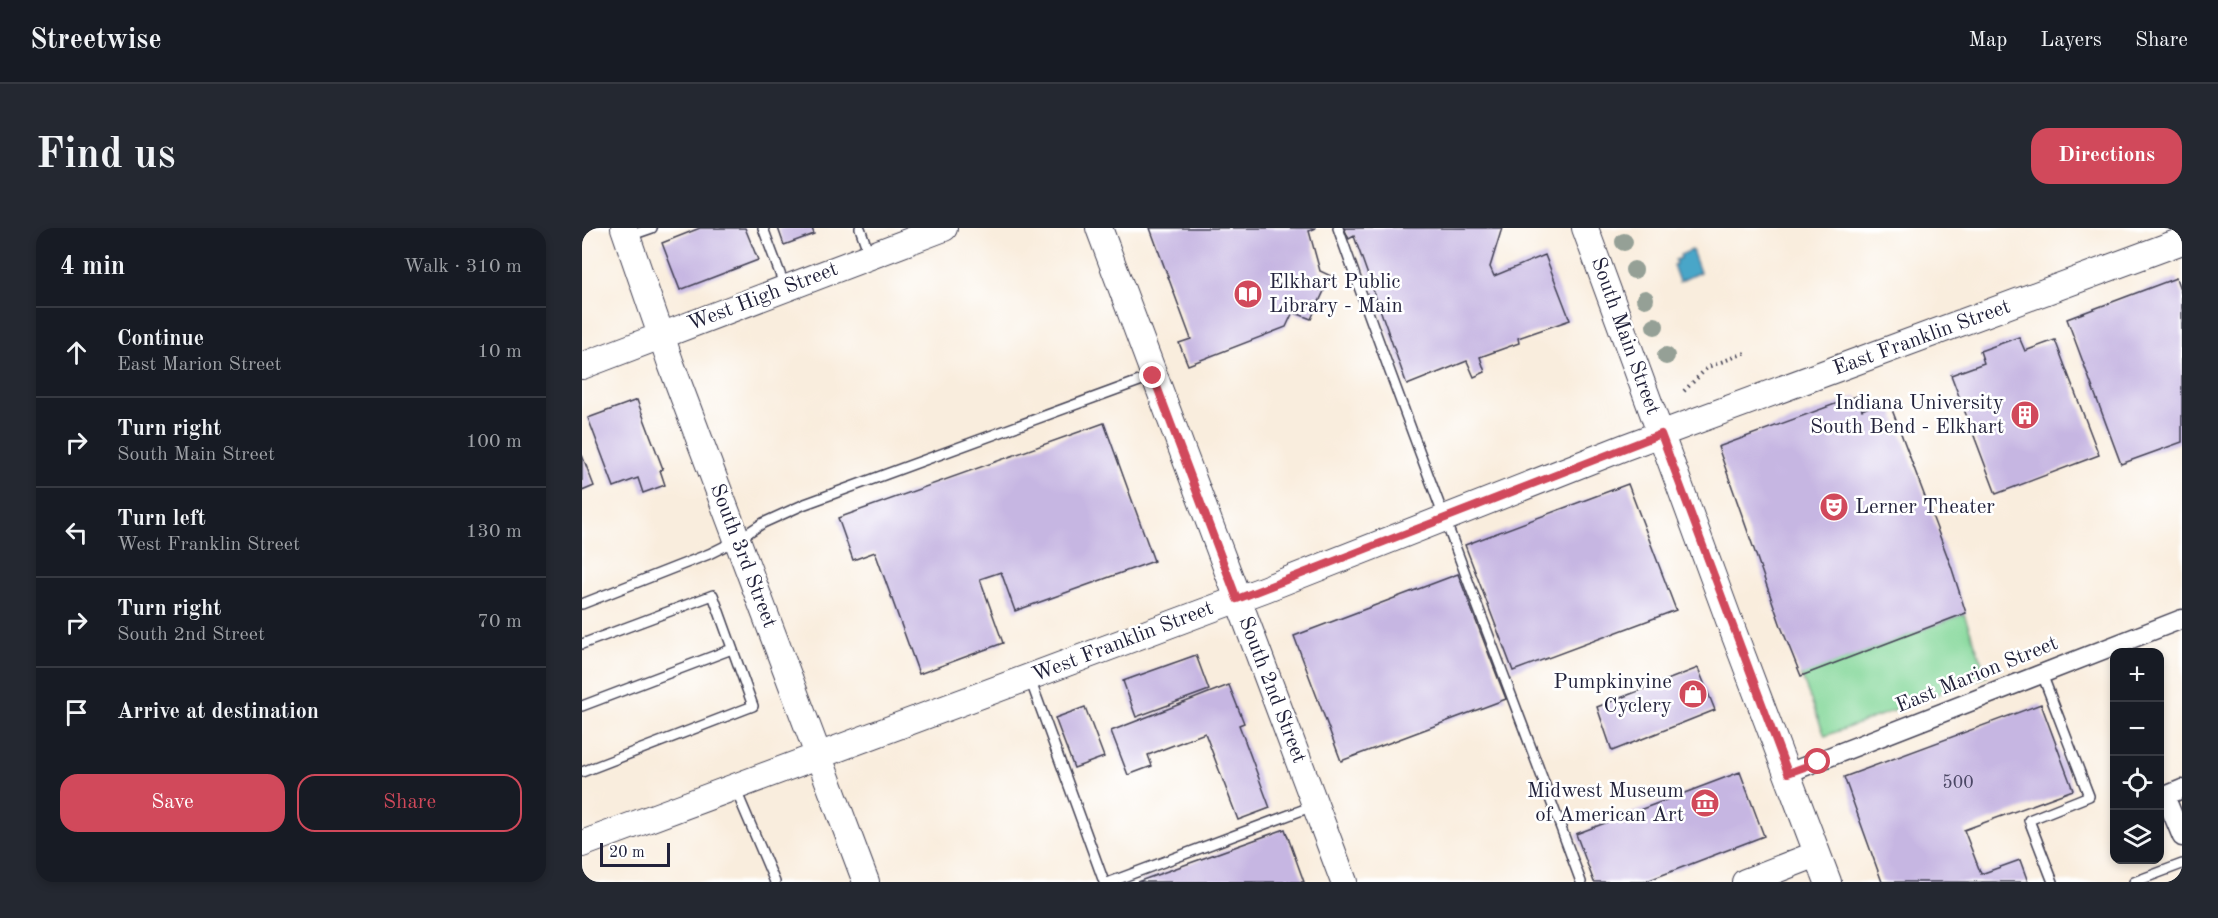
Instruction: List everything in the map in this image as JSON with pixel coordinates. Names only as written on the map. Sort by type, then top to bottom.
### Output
[{"type":"main road","name":"West High Street","points":[[582,366],[944,228]]},
{"type":"main road","name":"South 2nd Street","points":[[1099,228],[1344,882]]},
{"type":"main road","name":"South Main Street","points":[[1586,228],[1828,882]]},
{"type":"main road","name":"South 3rd Street","points":[[626,232],[861,880]]},
{"type":"main road","name":"East Franklin Street","points":[[1661,434],[2182,241]]},
{"type":"main road","name":"West Franklin Street","points":[[582,844],[1237,599],[1661,434]]},
{"type":"main road","points":[[1745,882],[1817,854]]},
{"type":"street","name":"East Marion Street","points":[[1788,773],[2182,619]]},
{"type":"street","points":[[2182,789],[2165,796],[2182,837]]},
{"type":"lane","points":[[626,232],[652,228]]},
{"type":"lane","points":[[763,228],[785,287]]},
{"type":"lane","points":[[860,228],[870,256]]},
{"type":"lane","points":[[1338,228],[1581,882]]},
{"type":"lane","points":[[582,604],[709,554],[764,523],[805,504],[1153,376]]},
{"type":"lane","points":[[582,644],[713,595],[753,706],[582,772]]},
{"type":"lane","points":[[582,706],[732,649]]},
{"type":"lane","points":[[2042,674],[2090,796],[2029,820],[2053,882]]},
{"type":"lane","points":[[1029,677],[1104,882]]},
{"type":"lane","points":[[734,787],[776,882]]},
{"type":"lane","points":[[1110,882],[1316,806]]},
{"type":"lane","points":[[2134,882],[2182,864]]},
{"type":"path","points":[[1684,391],[1708,367],[1745,353]]},
{"type":"green space","points":[[1964,614],[1987,676],[1825,736],[1801,675]]},
{"type":"water","points":[[1692,250],[1700,272],[1679,282],[1673,265],[1676,264],[1675,260]]},
{"type":"building","points":[[700,228],[745,228],[758,260],[680,290],[662,243]]},
{"type":"building","points":[[778,228],[812,228],[814,234],[784,245]]},
{"type":"building","name":"Elkhart Public Library - Main","points":[[1150,228],[1316,228],[1309,231],[1320,271],[1331,276],[1311,319],[1293,312],[1286,327],[1188,365],[1179,343],[1191,339]]},
{"type":"building","points":[[1344,228],[1502,228],[1490,267],[1494,276],[1545,255],[1570,320],[1518,338],[1519,343],[1480,357],[1485,372],[1474,377],[1467,361],[1407,385],[1354,236],[1349,239]]},
{"type":"building","points":[[2176,278],[2182,295],[2182,442],[2121,464],[2067,319]]},
{"type":"building","name":"Indiana University South Bend - Elkhart","points":[[2019,337],[2025,351],[2055,340],[2099,455],[1996,494],[1951,375],[1984,363],[1980,351]]},
{"type":"building","name":"Lerner Theater","points":[[1857,396],[1862,410],[1888,399],[1951,566],[1966,613],[1801,676],[1782,629],[1718,447]]},
{"type":"building","points":[[637,400],[663,469],[660,470],[665,485],[643,493],[638,478],[614,487],[588,418]]},
{"type":"building","points":[[1104,423],[1154,561],[1015,611],[1001,572],[980,579],[1003,643],[919,674],[875,552],[853,560],[838,518]]},
{"type":"building","points":[[582,455],[594,486],[582,491]]},
{"type":"building","points":[[1628,484],[1676,610],[1513,671],[1465,545]]},
{"type":"building","points":[[1458,574],[1506,699],[1341,761],[1294,636]]},
{"type":"building","points":[[1196,655],[1209,690],[1136,717],[1123,681]]},
{"type":"building","points":[[1698,668],[1715,710],[1612,751],[1597,707]]},
{"type":"building","points":[[1229,685],[1244,723],[1239,725],[1270,808],[1238,820],[1205,733],[1148,755],[1152,766],[1128,775],[1111,731]]},
{"type":"building","points":[[2041,704],[2073,790],[1964,830],[1981,874],[2020,860],[2028,882],[1882,882],[1844,777]]},
{"type":"building","points":[[1085,707],[1104,757],[1074,768],[1055,718]]},
{"type":"building","name":"Midwest Museum of American Art","points":[[1740,772],[1764,836],[1644,882],[1594,882],[1576,834]]},
{"type":"building","points":[[1285,829],[1304,882],[1137,882]]},
{"type":"place","name":"Elkhart Public Library - Main","points":[[1248,294]]},
{"type":"place","name":"Indiana University South Bend - Elkhart","points":[[2025,415]]},
{"type":"place","name":"Lerner Theater","points":[[1834,507]]},
{"type":"place","name":"Pumpkinvine Cyclery","points":[[1693,694]]},
{"type":"place","name":"Midwest Museum of American Art","points":[[1705,803]]},
{"type":"route","points":[[1153,376],[1237,599],[1661,434],[1788,773],[1818,762]]}]
